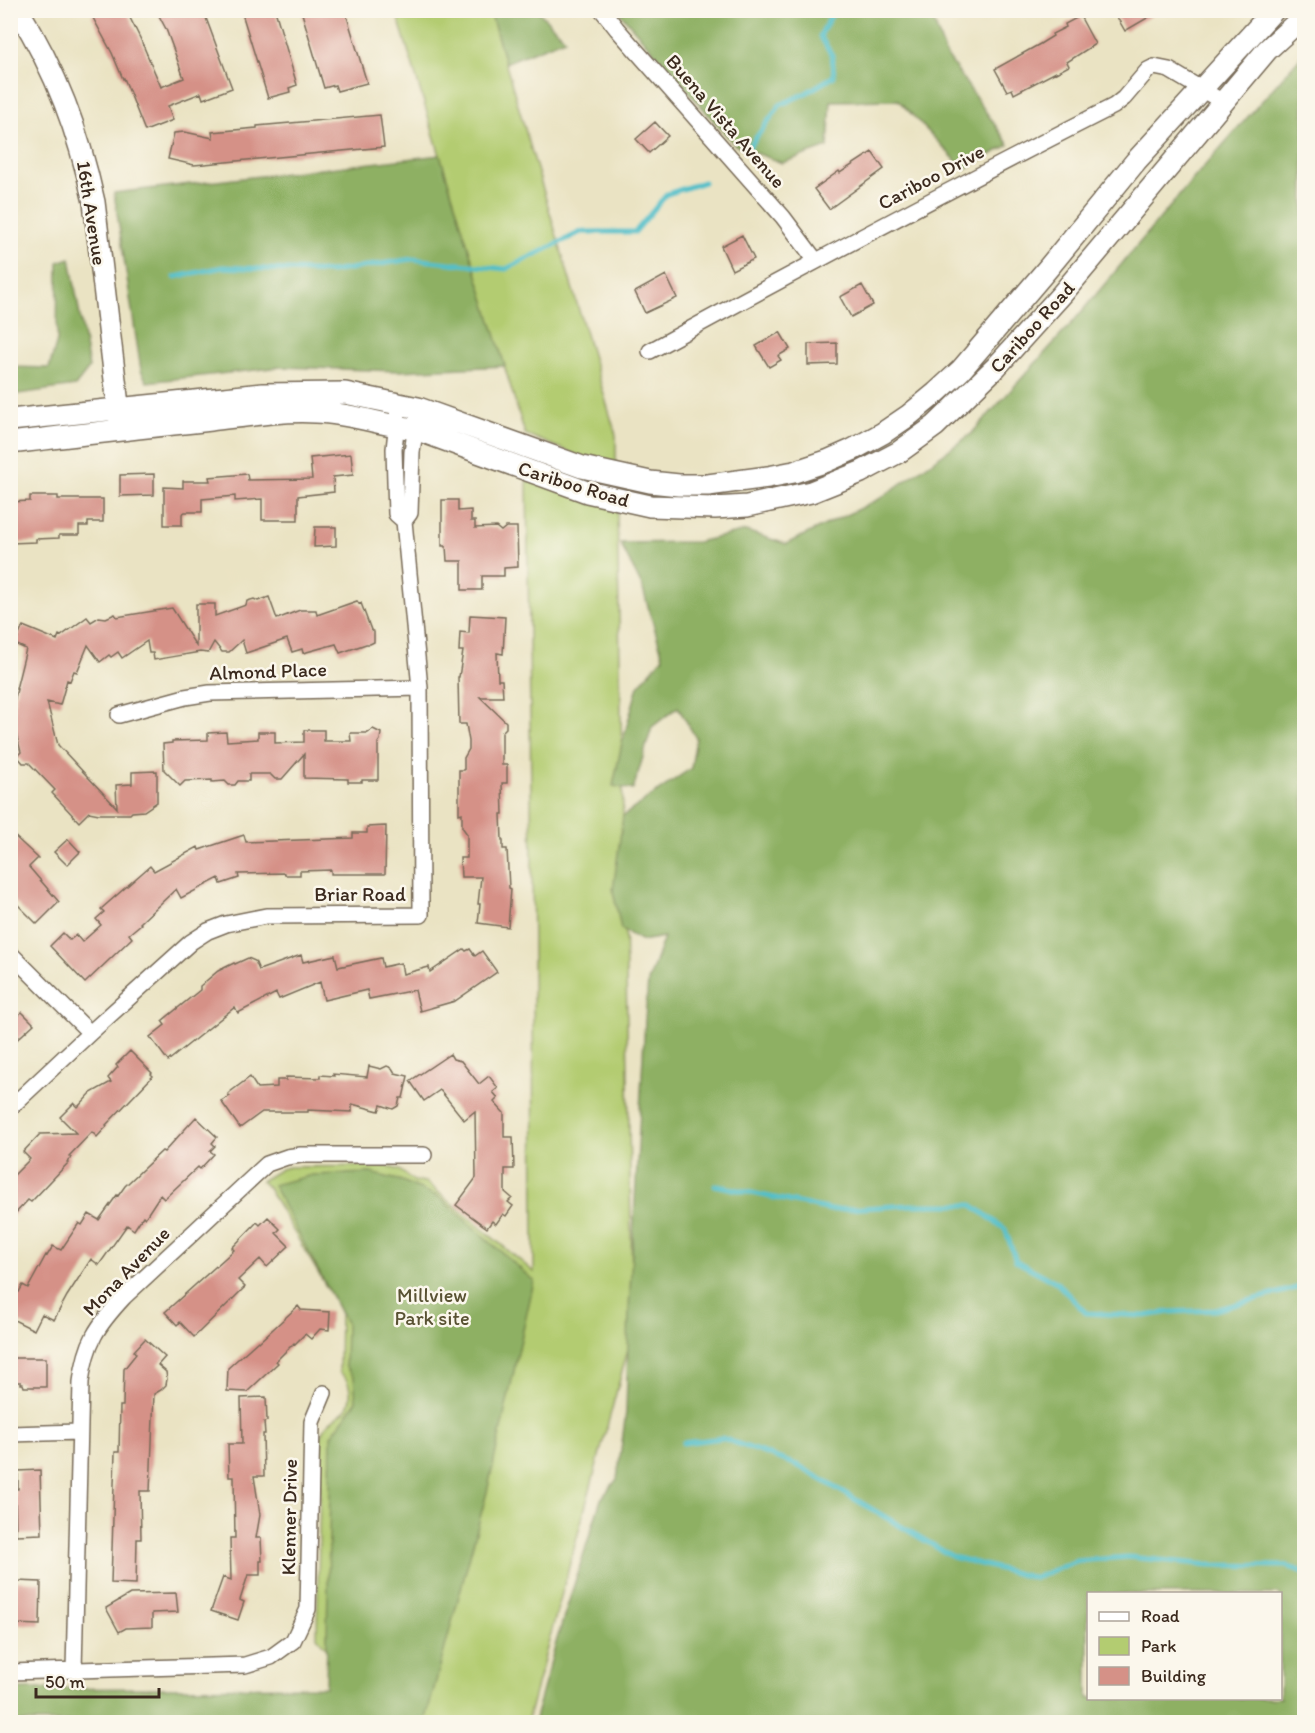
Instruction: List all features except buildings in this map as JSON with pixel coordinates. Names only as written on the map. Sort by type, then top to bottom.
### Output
[{"type":"street","name":"16th Avenue","points":[[18,10],[56,80],[76,132],[86,167],[94,202],[120,419]]},
{"type":"street","name":"Buena Vista Avenue","points":[[602,10],[783,217],[816,261]]},
{"type":"street","name":"Cariboo Road","points":[[10,443],[120,419],[263,394],[345,393],[409,406],[582,467],[650,482],[708,485],[736,482],[794,472],[827,461],[884,433],[936,393],[960,370],[1084,226],[1136,160],[1274,10]]},
{"type":"street","name":"Cariboo Road","points":[[10,420],[120,419],[316,411],[358,416],[406,428],[587,492],[650,506],[715,508],[747,506],[811,492],[839,482],[899,452],[957,407],[1062,294],[1267,50],[1305,16]]},
{"type":"street","name":"Cariboo Drive","points":[[650,351],[995,166],[1114,106],[1148,70],[1154,67],[1169,70],[1223,102]]},
{"type":"street","name":"Briar Road","points":[[10,1108],[191,942],[208,931],[226,924],[266,916],[421,915],[420,688],[404,521],[396,514],[394,449],[406,428],[409,406]]},
{"type":"street","name":"Almond Place","points":[[119,715],[185,696],[210,693],[420,688]]},
{"type":"street","points":[[10,953],[90,1033]]},
{"type":"street","name":"Mona Avenue","points":[[74,1670],[81,1382],[83,1363],[89,1346],[104,1318],[260,1169],[277,1160],[301,1155],[424,1155]]},
{"type":"street","name":"Klenner Drive","points":[[74,1670],[245,1665],[271,1658],[293,1641],[308,1609],[312,1422],[324,1393]]},
{"type":"street","points":[[10,1434],[79,1432]]},
{"type":"street","points":[[10,1672],[74,1670]]},
{"type":"green space","points":[[396,11],[490,11],[616,435],[616,466],[577,455],[525,434]]},
{"type":"green space","points":[[490,11],[538,11],[565,39],[505,63]]},
{"type":"green space","points":[[618,11],[930,11],[945,53],[1009,145],[964,169],[898,100],[831,101],[828,147],[782,163],[735,145]]},
{"type":"green space","points":[[1304,53],[1304,1722],[534,1722],[557,1639],[601,1499],[617,1479],[626,1412],[629,1309],[648,982],[664,937],[642,941],[621,929],[613,891],[623,816],[691,768],[696,738],[678,707],[652,727],[633,790],[613,786],[638,686],[663,657],[642,586],[620,543],[697,542],[746,531],[786,544],[879,499],[971,434],[1072,323],[1193,179]]},
{"type":"green space","points":[[440,155],[505,366],[399,371],[281,367],[147,382],[141,370],[114,193]]},
{"type":"green space","points":[[70,258],[89,368],[75,386],[11,395],[11,367],[49,368],[57,341],[58,262]]},
{"type":"green space","points":[[527,480],[617,508],[633,1331],[527,1722],[424,1722],[534,1279],[440,1650],[331,1653],[317,1637],[321,1438],[327,1425],[345,1410],[350,1400],[349,1384],[339,1372],[340,1310],[268,1188],[261,1181],[289,1167],[387,1166],[399,1170],[414,1181],[426,1182],[534,1272],[533,950]]},
{"type":"green space","name":"Millview Park site","points":[[371,1173],[402,1181],[439,1197],[534,1281],[487,1492],[425,1722],[11,1722],[11,1689],[326,1687],[331,1436],[356,1402],[354,1377],[345,1366],[346,1323],[273,1185],[312,1175]]},
{"type":"waterway","points":[[747,150],[780,105],[834,76],[832,55],[820,36],[836,10]]},
{"type":"waterway","points":[[175,277],[223,267],[331,272],[412,259],[506,269],[581,232],[635,232],[667,194],[704,182]]},
{"type":"waterway","points":[[715,1185],[831,1210],[910,1205],[972,1205],[1005,1229],[1016,1261],[1056,1282],[1086,1313],[1145,1316],[1169,1312],[1215,1310],[1304,1286]]},
{"type":"waterway","points":[[683,1443],[722,1438],[797,1465],[953,1557],[1034,1578],[1076,1561],[1128,1557],[1210,1565],[1286,1566],[1304,1572]]}]
